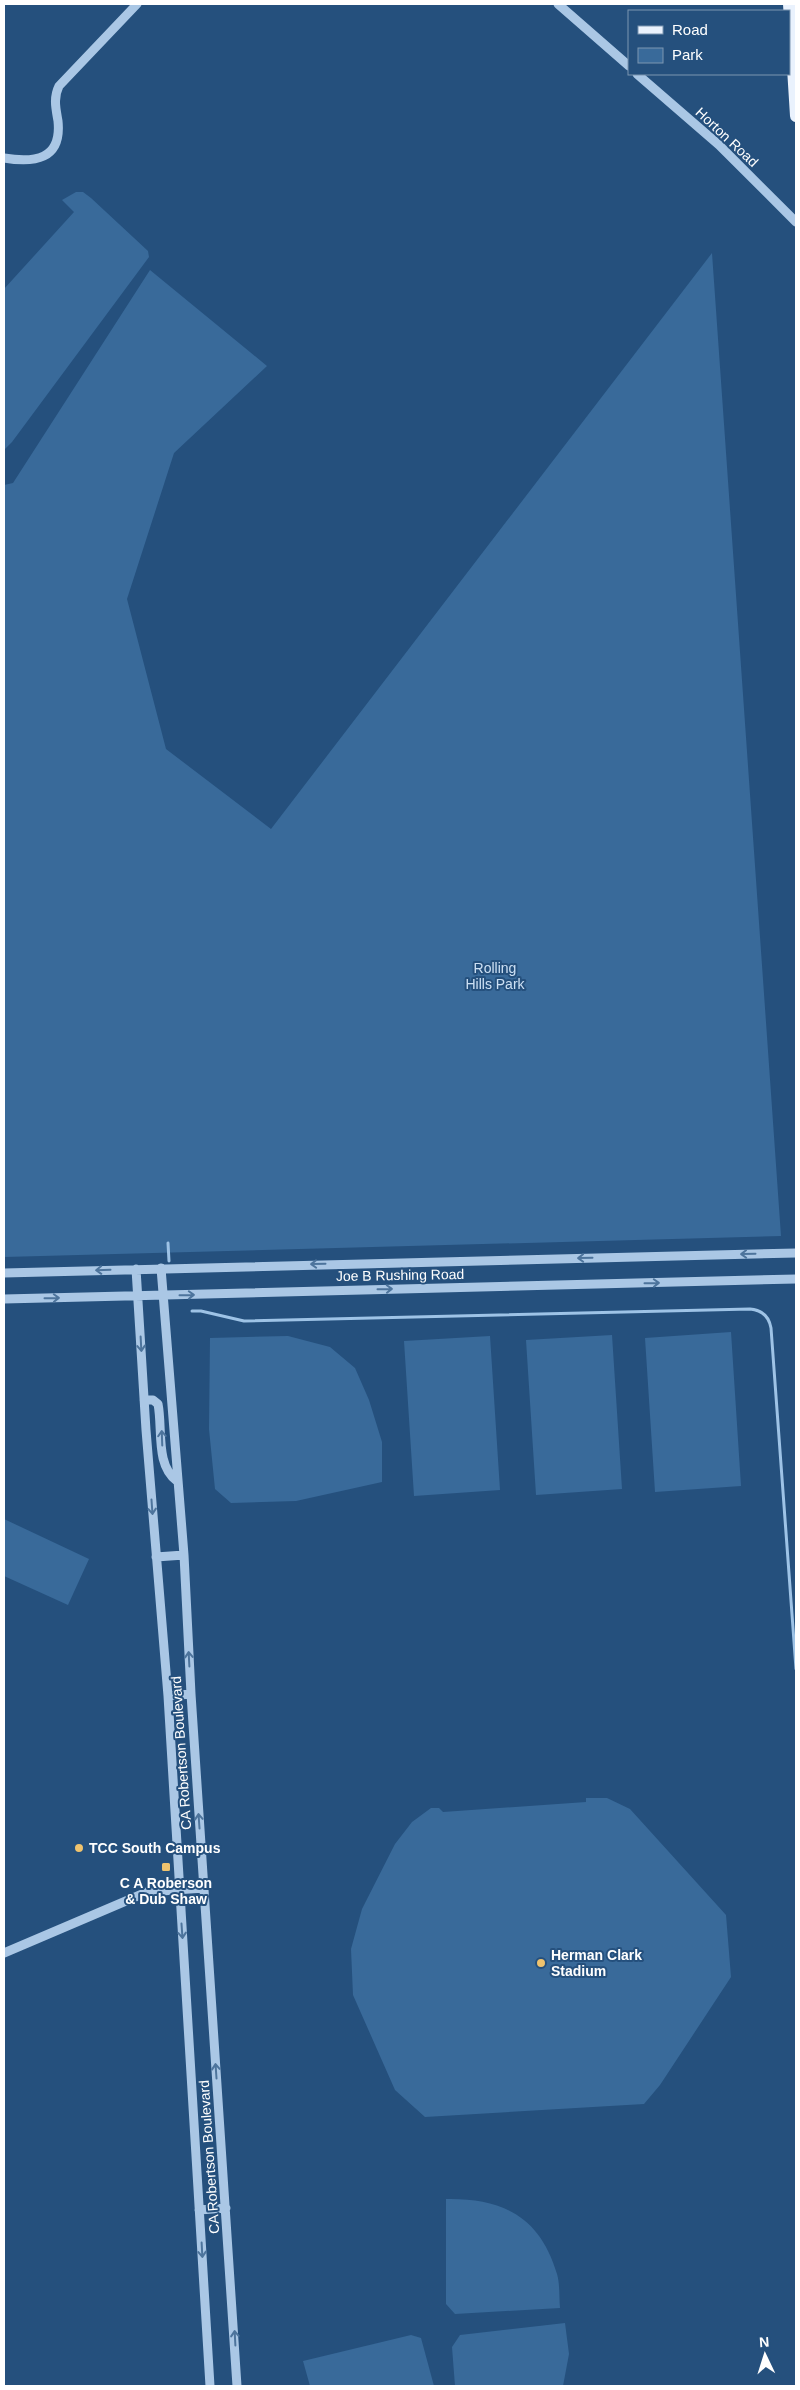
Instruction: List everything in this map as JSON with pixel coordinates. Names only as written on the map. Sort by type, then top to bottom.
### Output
[{"type":"main road","points":[[790,20],[796,116]]},
{"type":"street","points":[[4,158],[26,161],[35,160],[52,150],[58,133],[55,99],[58,86],[137,4]]},
{"type":"street","points":[[558,4],[628,65]]},
{"type":"street","name":"Horton Road","points":[[639,75],[719,146],[796,222]]},
{"type":"street","name":"Joe B Rushing Road","points":[[4,1272],[796,1253]]},
{"type":"street","name":"CA Robertson Boulevard","points":[[161,1268],[184,1555],[191,1694],[237,2386]]},
{"type":"street","name":"CA Robertson Boulevard","points":[[136,1269],[144,1400],[168,1696],[210,2386]]},
{"type":"street","name":"Joe B Rushing Road","points":[[4,1299],[796,1279]]},
{"type":"street","points":[[144,1400],[152,1400],[158,1404],[162,1420],[164,1465],[169,1475],[177,1481]]},
{"type":"street","points":[[156,1557],[184,1555]]},
{"type":"street","points":[[168,1696],[191,1694]]},
{"type":"street","points":[[4,1953],[147,1892],[204,1888]]},
{"type":"street","points":[[199,2210],[226,2208]]},
{"type":"green space","points":[[76,192],[83,192],[91,198],[148,251],[149,257],[12,442],[4,450],[4,289],[74,212],[62,200]]},
{"type":"green space","name":"Rolling Hills Park","points":[[712,253],[781,1236],[4,1257],[4,485],[13,483],[150,270],[267,366],[174,453],[127,599],[166,749],[271,829]]},
{"type":"green space","points":[[731,1332],[741,1486],[655,1492],[645,1338]]},
{"type":"green space","points":[[612,1335],[622,1489],[536,1495],[526,1340]]},
{"type":"green space","points":[[288,1336],[330,1347],[355,1368],[369,1400],[382,1442],[382,1482],[296,1501],[231,1503],[215,1489],[209,1429],[210,1338]]},
{"type":"green space","points":[[490,1336],[500,1490],[414,1496],[404,1341]]},
{"type":"green space","points":[[4,1519],[89,1559],[68,1605],[4,1576]]},
{"type":"green space","name":"Herman Clark Stadium","points":[[586,1798],[607,1798],[630,1809],[726,1915],[731,1977],[660,2085],[644,2104],[425,2117],[395,2090],[353,1995],[351,1949],[362,1909],[395,1844],[412,1822],[431,1808],[439,1808],[443,1812],[586,1802]]},
{"type":"green space","points":[[446,2199],[485,2202],[501,2207],[516,2214],[529,2225],[550,2254],[558,2278],[560,2308],[455,2314],[446,2304]]},
{"type":"green space","points":[[565,2323],[569,2354],[563,2386],[455,2386],[452,2347],[460,2335]]},
{"type":"green space","points":[[411,2335],[421,2338],[434,2386],[310,2386],[303,2361]]},
{"type":"waterway","points":[[168,1243],[169,1261]]},
{"type":"waterway","points":[[192,1311],[201,1311],[244,1321],[750,1309],[761,1312],[768,1320],[771,1328],[796,1669]]},
{"type":"place","name":"TCC South Campus","points":[[79,1848]]},
{"type":"place","name":"C A Roberson & Dub Shaw","points":[[166,1867]]},
{"type":"place","name":"Herman Clark Stadium","points":[[541,1963]]}]
